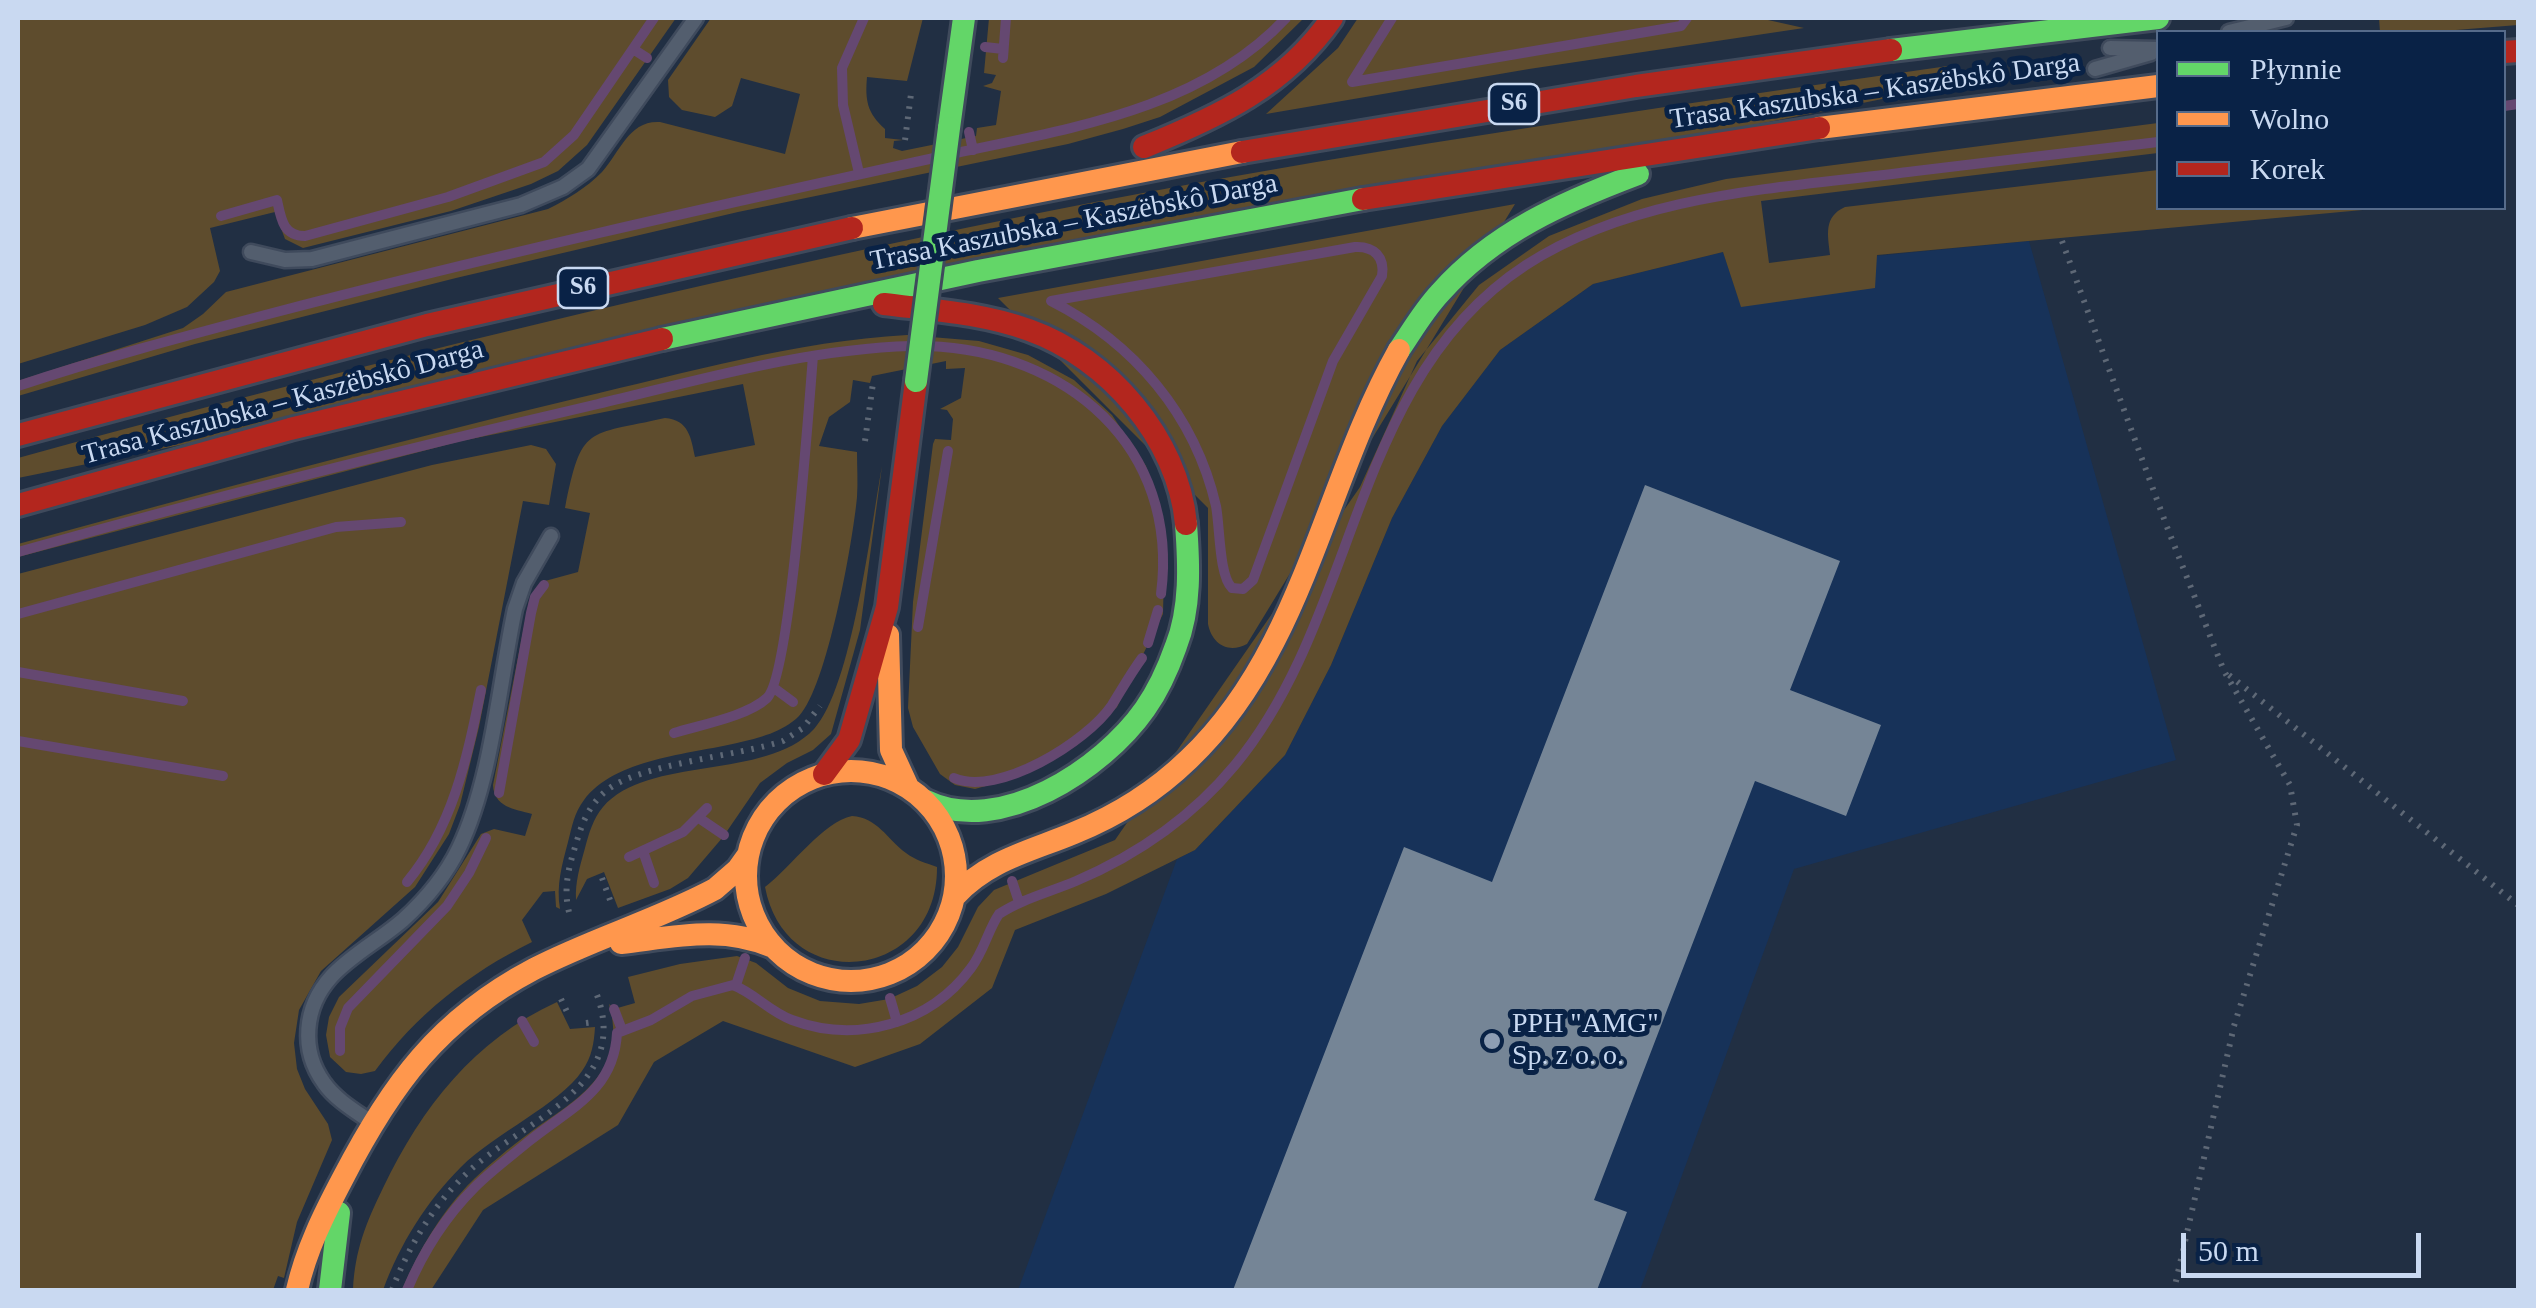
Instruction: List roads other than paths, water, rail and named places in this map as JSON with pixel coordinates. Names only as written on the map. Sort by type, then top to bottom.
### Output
[{"type":"main road","points":[[824,774],[849,740],[886,607],[964,18]]},
{"type":"main road","points":[[1044,189],[1224,115],[1258,94],[1295,63],[1332,18]]},
{"type":"main road","name":"Trasa Kaszubska – Kaszëbskô Darga","points":[[18,435],[326,350],[636,275],[1044,189],[1540,100],[1987,36],[2158,18]]},
{"type":"main road","points":[[1906,23],[1987,36]]},
{"type":"main road","name":"Trasa Kaszubska – Kaszëbskô Darga","points":[[18,505],[340,417],[651,340],[1318,205],[1954,108],[2156,86]]},
{"type":"main road","points":[[592,946],[724,930],[756,938],[819,976],[852,982],[874,979],[895,972],[930,946],[943,928],[955,896],[967,880],[984,868],[1074,834],[1142,798],[1203,745],[1232,712],[1272,648],[1376,388],[1404,338],[1458,272],[1526,222],[1560,205],[1720,142]]},
{"type":"main road","points":[[297,1290],[301,1268],[322,1218],[370,1122],[415,1060],[472,1006],[539,966],[713,892],[739,870],[772,806],[787,792],[824,774],[865,771],[887,776],[943,811],[962,815],[1001,809],[1067,780],[1108,752],[1153,698],[1180,642],[1190,598],[1192,552],[1172,463],[1150,424],[1120,386],[1084,357],[1047,336],[1009,323],[843,299]]},
{"type":"main road","points":[[886,607],[890,750],[950,839],[956,862],[955,896]]},
{"type":"main road","points":[[748,855],[746,887],[751,909],[773,947]]},
{"type":"main road","points":[[330,1290],[348,1170]]},
{"type":"lane","points":[[251,252],[285,260],[312,259],[521,205],[563,188],[600,154],[696,18]]},
{"type":"lane","points":[[2237,30],[2286,18]]},
{"type":"lane","points":[[1945,42],[2062,46]]},
{"type":"lane","points":[[2100,47],[2156,50]]},
{"type":"lane","points":[[2084,72],[2156,51]]},
{"type":"lane","points":[[1954,108],[2047,82]]},
{"type":"lane","points":[[370,1122],[334,1095],[315,1068],[306,1030],[310,1013],[330,978],[413,911],[457,852],[476,802],[515,609],[536,559],[551,536]]},
{"type":"waterway","points":[[221,216],[277,200],[288,230],[305,236],[448,197],[544,162],[574,135],[654,18]]},
{"type":"waterway","points":[[859,173],[843,105],[842,68],[864,18]]},
{"type":"waterway","points":[[1003,58],[1006,18]]},
{"type":"waterway","points":[[956,153],[1089,123],[1175,94],[1252,49],[1286,18]]},
{"type":"waterway","points":[[1352,82],[1392,18]]},
{"type":"waterway","points":[[1352,82],[1681,26],[1687,18]]},
{"type":"waterway","points":[[985,47],[1003,49]]},
{"type":"waterway","points":[[633,49],[647,58]]},
{"type":"waterway","points":[[2506,106],[2518,104]]},
{"type":"waterway","points":[[969,132],[973,150]]},
{"type":"waterway","points":[[407,1290],[436,1236],[464,1198],[598,1085],[614,1053],[617,1033],[651,1020],[692,996],[733,985],[784,1017],[816,1027],[866,1029],[913,1015],[935,1003],[971,968],[999,914],[1121,859],[1162,833],[1201,801],[1235,765],[1276,705],[1309,639],[1390,433],[1424,370],[1468,313],[1526,265],[1616,222],[1715,197],[2156,142]]},
{"type":"waterway","points":[[18,386],[348,294],[934,158]]},
{"type":"waterway","points":[[1355,247],[1377,254],[1382,276],[1333,361],[1253,580],[1243,589],[1232,588],[1225,573],[1216,506],[1206,473],[1176,412],[1134,360],[1081,318],[1051,301],[1355,247]]},
{"type":"waterway","points":[[18,552],[307,475],[714,376],[792,359],[911,346]]},
{"type":"waterway","points":[[928,346],[978,352],[1025,366],[1067,388],[1103,416],[1132,452],[1152,494],[1162,541],[1161,594]]},
{"type":"waterway","points":[[674,733],[759,704],[767,698],[775,679],[791,593],[813,356]]},
{"type":"waterway","points":[[918,627],[948,451]]},
{"type":"waterway","points":[[18,614],[336,527],[401,522]]},
{"type":"waterway","points":[[499,793],[531,613],[535,597],[544,585]]},
{"type":"waterway","points":[[1148,643],[1158,610]]},
{"type":"waterway","points":[[954,778],[972,782],[994,780],[1017,773],[1063,749],[1100,720],[1142,658]]},
{"type":"waterway","points":[[18,672],[183,701]]},
{"type":"waterway","points":[[774,688],[793,702]]},
{"type":"waterway","points":[[407,882],[447,815],[464,766],[481,690]]},
{"type":"waterway","points":[[18,741],[223,776]]},
{"type":"waterway","points":[[629,857],[683,832],[707,808]]},
{"type":"waterway","points":[[699,818],[724,835]]},
{"type":"waterway","points":[[340,1051],[340,1028],[348,1008],[447,906],[486,838]]},
{"type":"waterway","points":[[643,851],[654,883]]},
{"type":"waterway","points":[[1012,881],[1019,902]]},
{"type":"waterway","points":[[736,985],[745,958]]},
{"type":"waterway","points":[[890,998],[897,1022]]},
{"type":"waterway","points":[[614,1009],[622,1030]]},
{"type":"waterway","points":[[522,1021],[534,1042]]},
{"type":"place","name":"PPH \"AMG\" Sp. z o. o.","points":[[1492,1041]]}]
